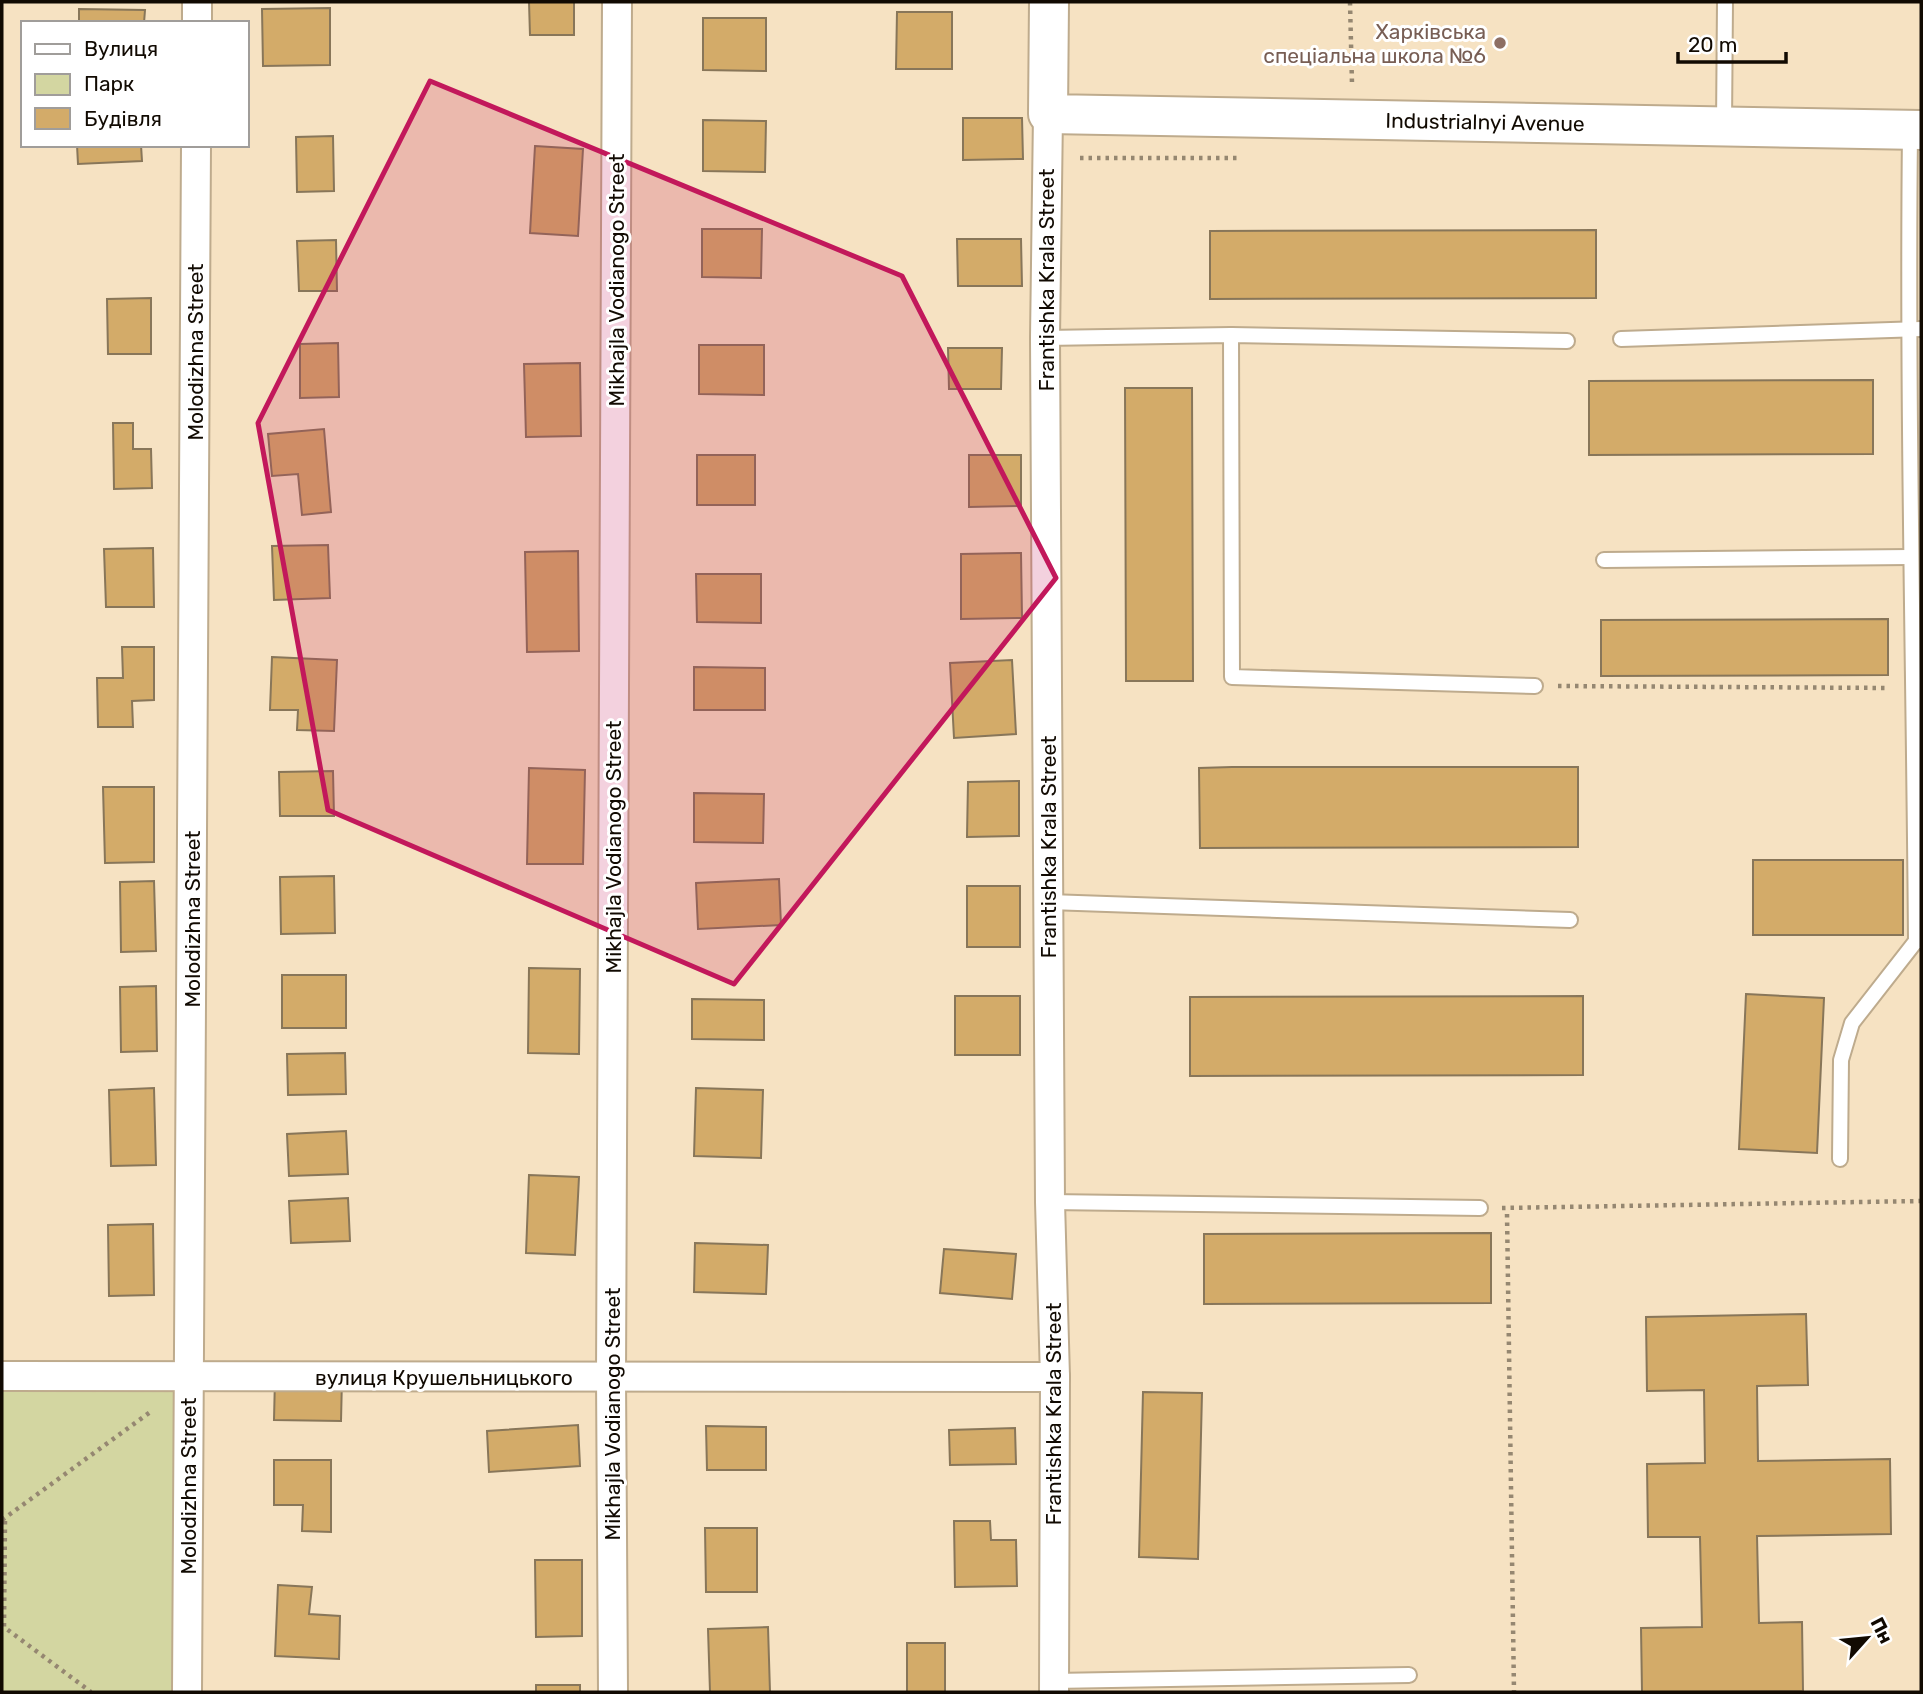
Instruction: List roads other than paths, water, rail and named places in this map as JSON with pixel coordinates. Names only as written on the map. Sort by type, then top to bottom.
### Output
[{"type":"street","points":[[197,2],[197,21]]},
{"type":"street","name":"Mikhajla Vodianogo Street","points":[[613,1692],[611,1377],[617,2]]},
{"type":"street","name":"Frantishka Krala Street","points":[[1049,2],[1045,338],[1051,1202],[1055,1377],[1054,1686]]},
{"type":"street","name":"Industrialnyi Avenue","points":[[1048,114],[1916,130]]},
{"type":"street","name":"Molodizhna Street","points":[[187,1692],[196,147]]},
{"type":"street","name":"вулиця Крушельницького","points":[[2,1376],[189,1380],[1055,1377]]},
{"type":"lane","points":[[1724,127],[1725,2]]},
{"type":"lane","points":[[1840,1159],[1841,1060],[1852,1023],[1919,941],[1918,734],[1910,557],[1916,130]]},
{"type":"lane","points":[[1621,339],[1914,329]]},
{"type":"lane","points":[[1045,338],[1231,335],[1567,341]]},
{"type":"lane","points":[[1231,335],[1232,677],[1535,686]]},
{"type":"lane","points":[[1604,560],[1910,557]]},
{"type":"lane","points":[[1049,902],[1570,920]]},
{"type":"lane","points":[[1051,1202],[1480,1208]]},
{"type":"lane","points":[[1054,1686],[1409,1675]]},
{"type":"place","name":"Харківська спеціальна школа №6","points":[[1500,43]]}]
